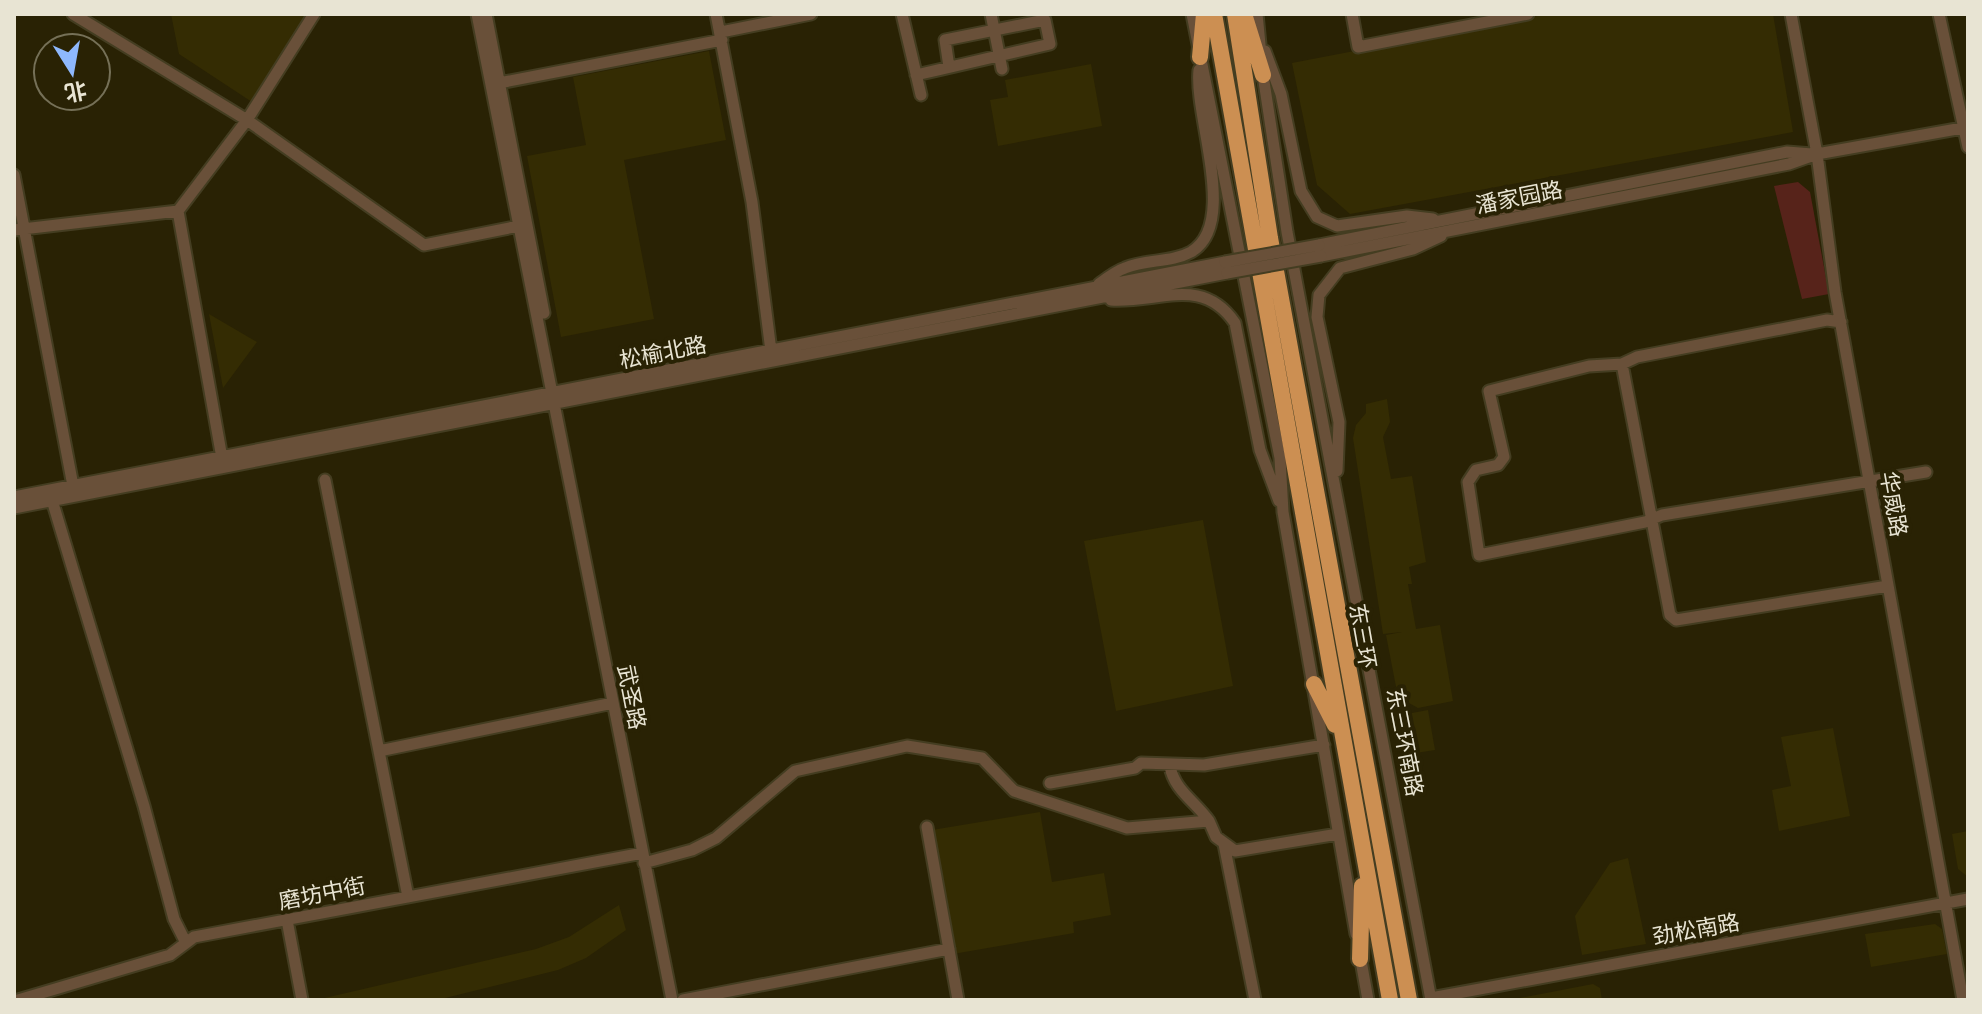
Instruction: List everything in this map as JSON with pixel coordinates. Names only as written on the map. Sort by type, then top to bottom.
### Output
[{"type":"highway","points":[[1200,57],[1204,14]]},
{"type":"highway","points":[[1214,14],[1270,282]]},
{"type":"highway","points":[[1235,14],[1262,240]]},
{"type":"highway","points":[[1244,14],[1263,75]]},
{"type":"highway","name":"东三环","points":[[1270,282],[1343,742],[1390,1000]]},
{"type":"highway","name":"东三环","points":[[1270,282],[1410,1000]]},
{"type":"highway","points":[[1314,684],[1343,742]]},
{"type":"highway","points":[[1360,959],[1363,848]]},
{"type":"street","points":[[73,14],[247,120],[424,245],[519,226]]},
{"type":"street","points":[[19,229],[178,211],[247,120],[314,14]]},
{"type":"street","name":"武圣路","points":[[477,14],[555,397]]},
{"type":"street","name":"武圣路","points":[[486,14],[555,397],[672,1000]]},
{"type":"street","points":[[716,14],[752,202],[771,351]]},
{"type":"street","points":[[499,83],[811,14]]},
{"type":"street","points":[[902,14],[921,95]]},
{"type":"street","points":[[991,14],[1000,62]]},
{"type":"street","points":[[1192,14],[1280,458],[1283,512],[1368,1000]]},
{"type":"street","points":[[1257,14],[1287,232],[1337,491]]},
{"type":"street","points":[[1352,14],[1358,47],[1528,14]]},
{"type":"street","name":"华威路","points":[[1791,14],[1817,154],[1841,322],[1963,1000]]},
{"type":"street","points":[[1939,14],[1968,147]]},
{"type":"street","points":[[916,75],[949,67],[1000,62],[1050,44],[1045,20],[945,40],[949,67]]},
{"type":"street","points":[[1262,42],[1281,94],[1301,191],[1317,217],[1337,226],[1407,216],[1446,220]]},
{"type":"street","points":[[1093,294],[1127,267],[1178,258],[1194,250],[1212,228],[1214,197],[1196,91],[1200,57]]},
{"type":"street","name":"潘家园路","points":[[1320,250],[1456,229],[1789,164],[1817,154],[1966,128]]},
{"type":"street","name":"潘家园路","points":[[1320,250],[1446,220],[1787,152],[1817,154]]},
{"type":"street","points":[[14,175],[19,229],[74,491]]},
{"type":"street","points":[[178,211],[222,458]]},
{"type":"street","points":[[1337,491],[1339,422],[1317,317],[1319,295],[1340,268],[1413,249],[1456,229]]},
{"type":"street","name":"松榆北路","points":[[14,497],[74,491],[1320,250]]},
{"type":"street","points":[[1093,294],[1135,301],[1182,293],[1207,297],[1225,309],[1235,323],[1260,450],[1283,512]]},
{"type":"street","name":"松榆北路","points":[[14,508],[52,500],[74,491],[222,458],[555,397],[771,351],[1093,294]]},
{"type":"street","points":[[1841,322],[1827,320],[1637,357],[1622,364],[1589,366],[1489,391],[1504,457],[1498,465],[1476,470],[1468,482],[1479,555],[1653,519],[1926,472]]},
{"type":"street","points":[[1622,364],[1667,607],[1676,620],[1888,586]]},
{"type":"street","points":[[325,480],[408,897]]},
{"type":"street","name":"东三环南路","points":[[1337,491],[1431,999]]},
{"type":"street","points":[[52,500],[144,806],[174,919],[186,943]]},
{"type":"street","points":[[379,751],[613,703]]},
{"type":"street","points":[[1050,783],[1135,768],[1141,763],[1204,765],[1324,745]]},
{"type":"street","name":"磨坊中街","points":[[18,1000],[170,955],[194,937],[408,897],[692,850],[716,838],[795,771],[907,746],[982,758],[1014,791],[1127,828],[1209,821]]},
{"type":"street","points":[[1170,766],[1173,783],[1197,804],[1216,837],[1235,851],[1338,834]]},
{"type":"street","points":[[927,827],[958,1000]]},
{"type":"street","points":[[1224,844],[1255,1000]]},
{"type":"street","name":"劲松南路","points":[[1431,999],[1968,899]]},
{"type":"street","points":[[287,920],[302,1000]]},
{"type":"street","points":[[683,1000],[949,949]]},
{"type":"shaded area","points":[[171,14],[309,14],[252,102],[179,54]]},
{"type":"shaded area","points":[[1547,14],[1773,14],[1793,132],[1350,214],[1317,185],[1292,63]]},
{"type":"shaded area","points":[[709,51],[726,140],[624,160],[654,319],[561,337],[527,156],[586,145],[573,77]]},
{"type":"shaded area","points":[[1091,64],[1102,126],[998,146],[990,100],[1008,97],[1005,80]]},
{"type":"shaded area","points":[[1798,182],[1810,192],[1829,294],[1802,299],[1774,186]]},
{"type":"shaded area","points":[[209,314],[257,342],[223,388]]},
{"type":"shaded area","points":[[1387,399],[1390,422],[1383,437],[1391,479],[1412,476],[1426,562],[1409,567],[1412,584],[1408,584],[1416,629],[1440,625],[1453,701],[1418,708],[1398,697],[1386,635],[1402,632],[1383,634],[1353,438],[1356,425],[1366,413],[1366,404]]},
{"type":"shaded area","points":[[1203,520],[1233,686],[1116,711],[1084,541]]},
{"type":"shaded area","points":[[1428,710],[1435,750],[1403,755],[1396,716]]},
{"type":"shaded area","points":[[1833,728],[1850,816],[1779,831],[1772,790],[1791,786],[1781,737]]},
{"type":"shaded area","points":[[1040,812],[1052,882],[1104,873],[1111,915],[1073,922],[1074,933],[953,954],[932,830]]},
{"type":"shaded area","points":[[1968,831],[1968,877],[1958,869],[1952,834]]},
{"type":"shaded area","points":[[1628,858],[1646,944],[1582,955],[1575,916],[1610,863]]},
{"type":"shaded area","points":[[619,905],[626,930],[586,958],[558,970],[437,1000],[316,1000],[536,949],[569,937]]},
{"type":"shaded area","points":[[1935,924],[1942,929],[1947,954],[1871,967],[1865,934]]},
{"type":"shaded area","points":[[1593,984],[1600,988],[1602,1000],[1509,1000]]}]
